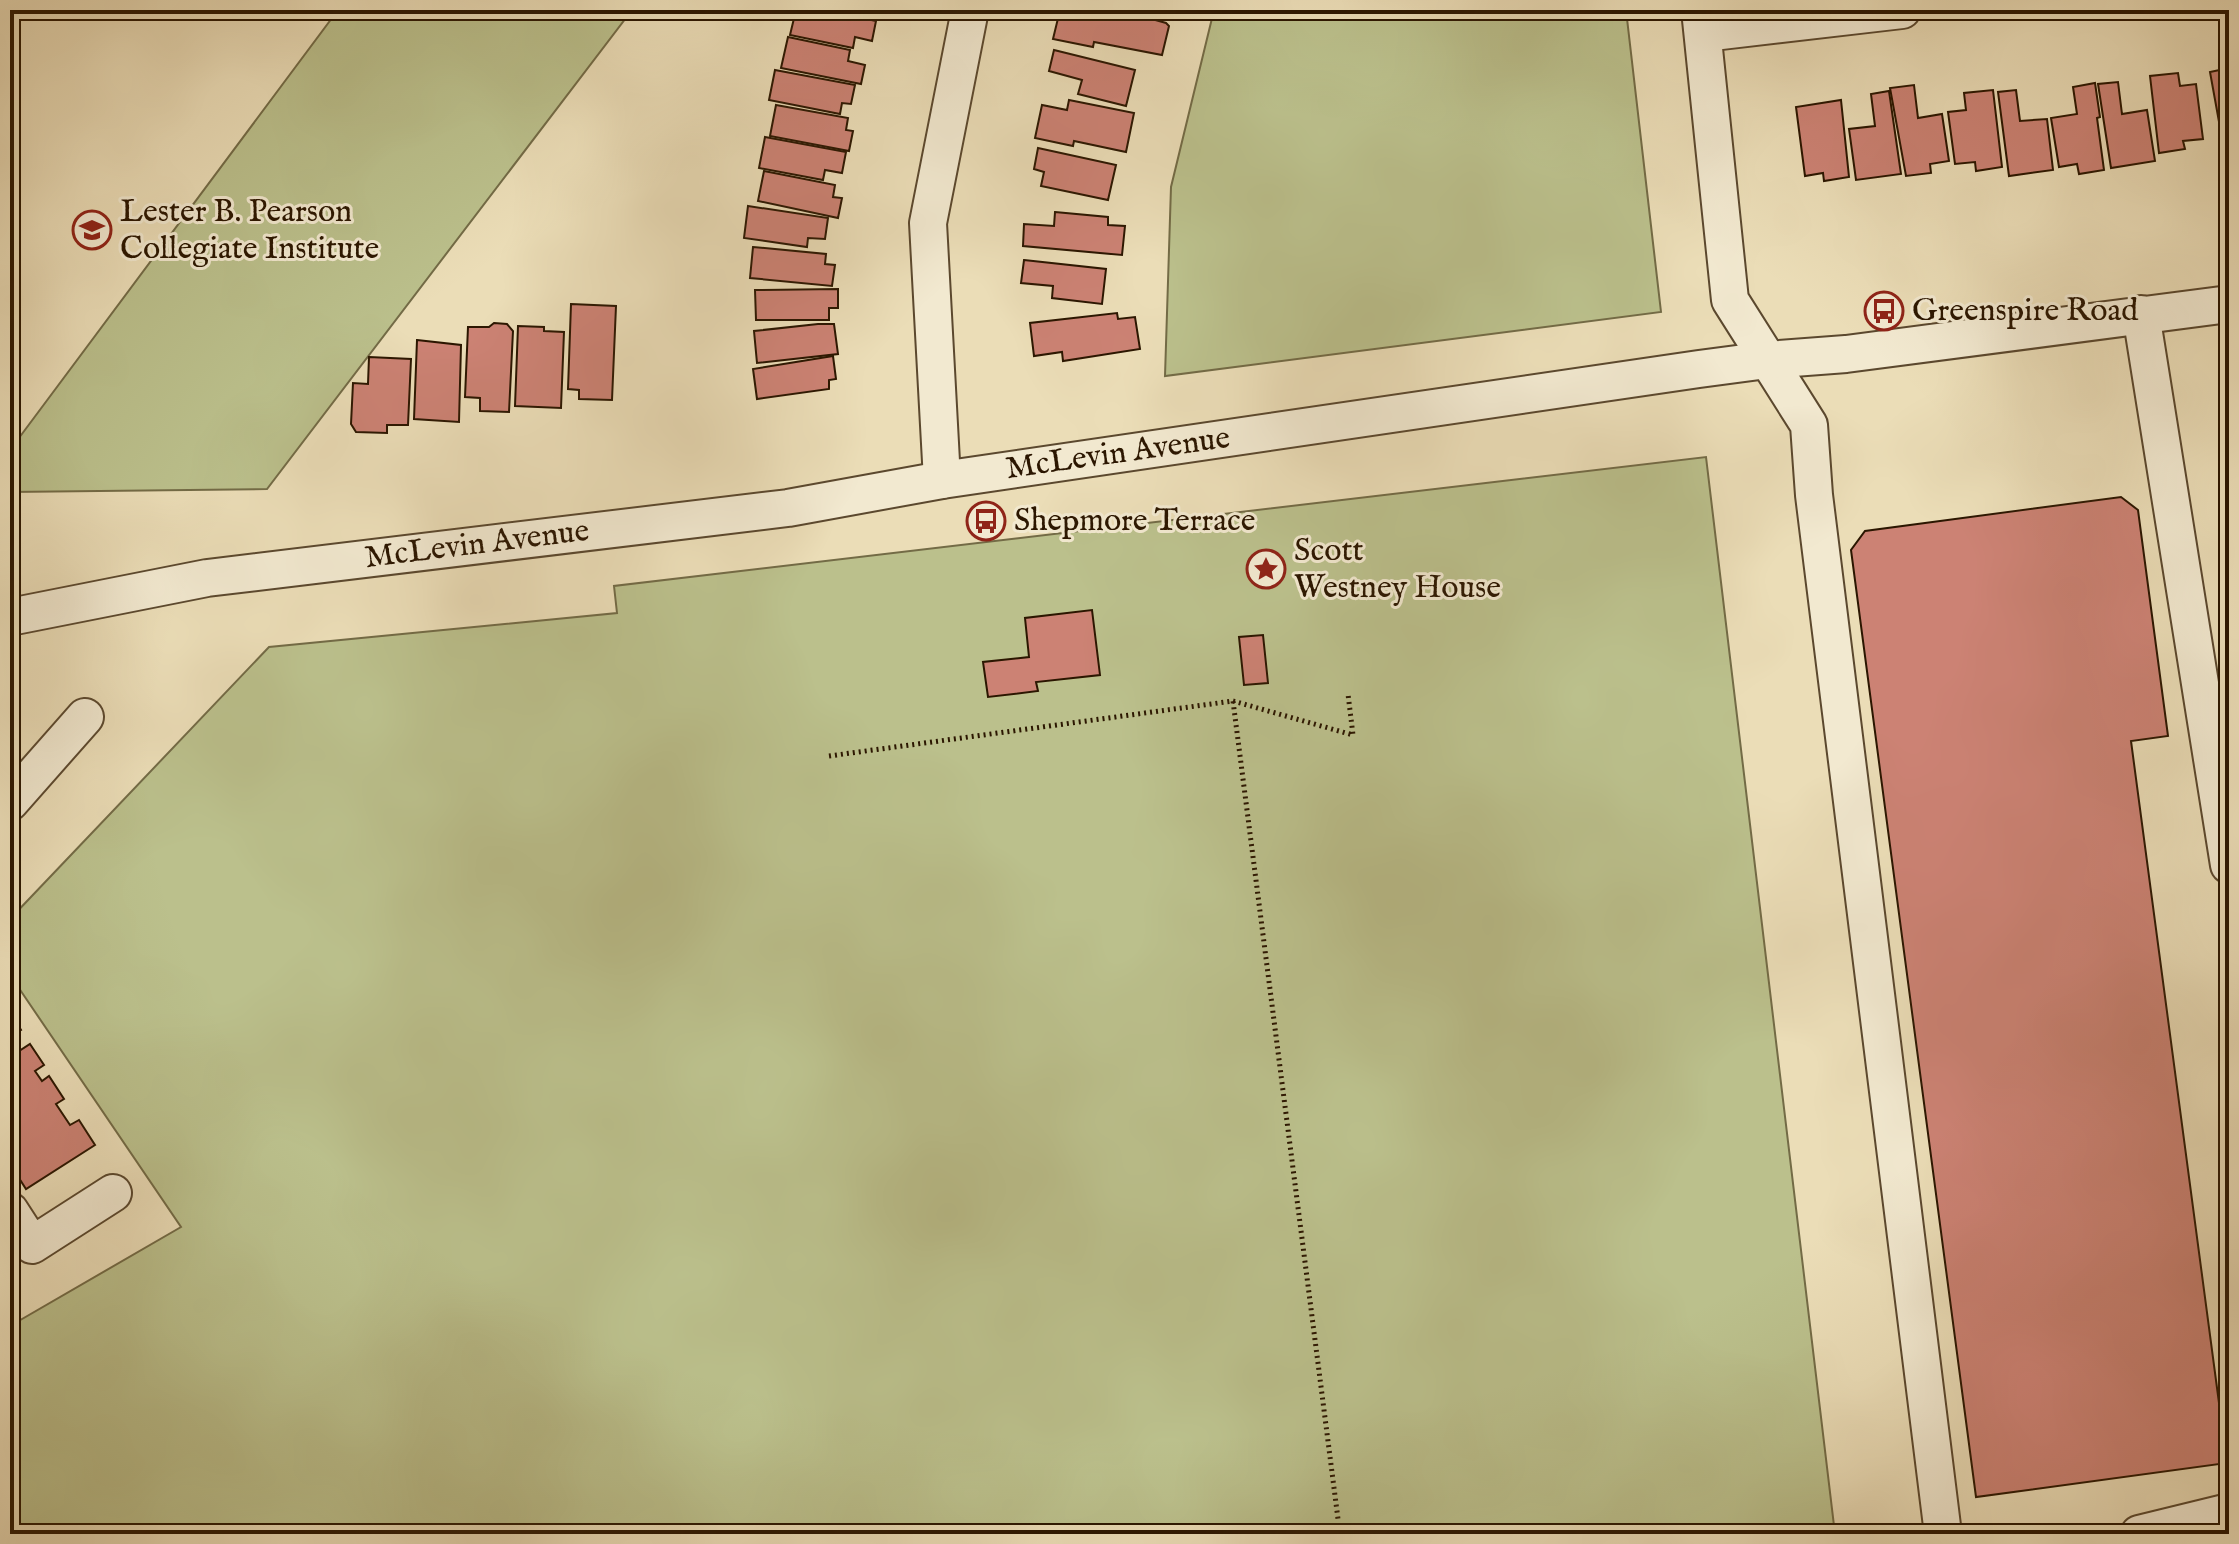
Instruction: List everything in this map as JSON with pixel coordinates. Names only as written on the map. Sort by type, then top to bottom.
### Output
[{"type":"street","points":[[942,480],[928,223],[970,10]]},
{"type":"street","points":[[1902,10],[1702,22],[1730,300],[1809,425],[1816,510],[1943,1534]]},
{"type":"street","name":"McLevin Avenue","points":[[10,617],[207,578],[788,508],[942,480],[1767,360],[1846,354],[2229,304]]},
{"type":"street","points":[[2141,314],[2229,865]]},
{"type":"street","points":[[10,802],[85,717]]},
{"type":"street","points":[[10,1211],[32,1245],[113,1193]]},
{"type":"street","points":[[2139,1534],[2229,1512]]},
{"type":"path","points":[[829,756],[1233,701],[1353,735],[1348,694]]},
{"type":"path","points":[[1233,701],[1338,1519]]},
{"type":"green space","points":[[338,10],[632,10],[267,489],[10,492],[10,450]]},
{"type":"green space","points":[[1214,10],[1626,10],[1661,312],[1165,376],[1171,187]]},
{"type":"green space","points":[[1706,457],[1835,1534],[10,1534],[10,1326],[181,1227],[10,975],[10,919],[269,647],[617,613],[614,586]]},
{"type":"building","points":[[796,10],[825,10],[876,21],[872,41],[855,37],[853,48],[790,35]]},
{"type":"building","points":[[1060,10],[1087,14],[1088,10],[1120,10],[1166,23],[1169,26],[1162,55],[1094,42],[1093,47],[1053,39]]},
{"type":"building","points":[[788,37],[850,50],[848,61],[865,65],[861,84],[781,68]]},
{"type":"building","points":[[1054,50],[1135,70],[1126,106],[1078,94],[1082,80],[1049,71]]},
{"type":"building","points":[[2229,68],[2229,166],[2227,166],[2210,72]]},
{"type":"building","points":[[775,70],[855,85],[851,104],[842,103],[840,114],[769,100]]},
{"type":"building","points":[[2178,73],[2180,86],[2196,84],[2203,139],[2183,141],[2185,149],[2159,153],[2150,76]]},
{"type":"building","points":[[2118,82],[2122,114],[2147,110],[2155,161],[2111,168],[2098,84]]},
{"type":"building","points":[[2095,83],[2104,170],[2079,174],[2077,164],[2059,167],[2051,118],[2077,114],[2073,87]]},
{"type":"building","points":[[1914,85],[1918,118],[1942,114],[1949,161],[1930,164],[1931,173],[1906,176],[1890,88]]},
{"type":"building","points":[[1993,90],[2002,167],[1976,171],[1975,162],[1955,164],[1948,112],[1966,110],[1964,93]]},
{"type":"building","points":[[2016,90],[2020,121],[2047,119],[2053,170],[2009,176],[1998,92]]},
{"type":"building","points":[[1889,91],[1901,174],[1856,180],[1849,129],[1875,126],[1871,94]]},
{"type":"building","points":[[1069,100],[1134,113],[1126,152],[1074,141],[1073,146],[1035,138],[1042,105],[1067,110]]},
{"type":"building","points":[[1841,100],[1849,177],[1824,181],[1823,173],[1805,176],[1796,107]]},
{"type":"building","points":[[776,105],[848,118],[846,130],[853,131],[849,151],[770,136]]},
{"type":"building","points":[[765,137],[846,152],[842,173],[825,170],[823,180],[759,168]]},
{"type":"building","points":[[1038,148],[1116,165],[1108,200],[1041,186],[1044,172],[1034,169]]},
{"type":"building","points":[[764,171],[835,185],[833,197],[842,198],[838,218],[758,201]]},
{"type":"building","points":[[748,206],[828,218],[825,239],[808,238],[807,247],[744,238]]},
{"type":"building","points":[[1055,212],[1108,217],[1108,225],[1125,226],[1122,255],[1023,246],[1024,224],[1054,226]]},
{"type":"building","points":[[753,247],[826,254],[825,264],[835,265],[832,286],[750,278]]},
{"type":"building","points":[[1024,260],[1106,269],[1102,304],[1052,298],[1053,286],[1021,283]]},
{"type":"building","points":[[838,289],[838,308],[829,308],[829,320],[756,320],[755,290]]},
{"type":"building","points":[[571,304],[616,306],[612,400],[579,399],[579,390],[568,389]]},
{"type":"building","points":[[1117,313],[1118,319],[1135,317],[1140,349],[1063,361],[1062,352],[1034,356],[1030,323]]},
{"type":"building","points":[[494,323],[507,324],[513,331],[509,412],[480,411],[480,398],[465,397],[468,327],[489,327]]},
{"type":"building","points":[[834,324],[838,354],[757,363],[754,331]]},
{"type":"building","points":[[518,326],[564,332],[561,408],[515,406]]},
{"type":"building","points":[[417,340],[461,345],[459,422],[414,419]]},
{"type":"building","points":[[833,356],[836,379],[829,380],[829,389],[757,399],[753,369]]},
{"type":"building","points":[[369,357],[411,359],[408,425],[387,425],[387,433],[356,432],[351,424],[353,383],[368,384]]},
{"type":"building","points":[[2121,497],[2138,510],[2168,736],[2131,741],[2227,1463],[1976,1497],[1851,550],[1865,531]]},
{"type":"building","points":[[1092,610],[1100,675],[1036,682],[1038,691],[988,697],[983,662],[1029,657],[1025,618]]},
{"type":"building","points":[[1263,635],[1268,683],[1244,685],[1239,637]]},
{"type":"building","points":[[10,1012],[21,1030],[10,1037]]},
{"type":"building","points":[[30,1044],[44,1065],[35,1071],[42,1081],[49,1076],[64,1099],[56,1104],[70,1125],[79,1120],[95,1145],[26,1189],[10,1164],[10,1057]]},
{"type":"place","name":"Lester B. Pearson Collegiate Institute","points":[[92,230]]},
{"type":"place","name":"Greenspire Road","points":[[1884,311]]},
{"type":"place","name":"Shepmore Terrace","points":[[986,521]]},
{"type":"place","name":"Scott Westney House","points":[[1266,569]]}]
